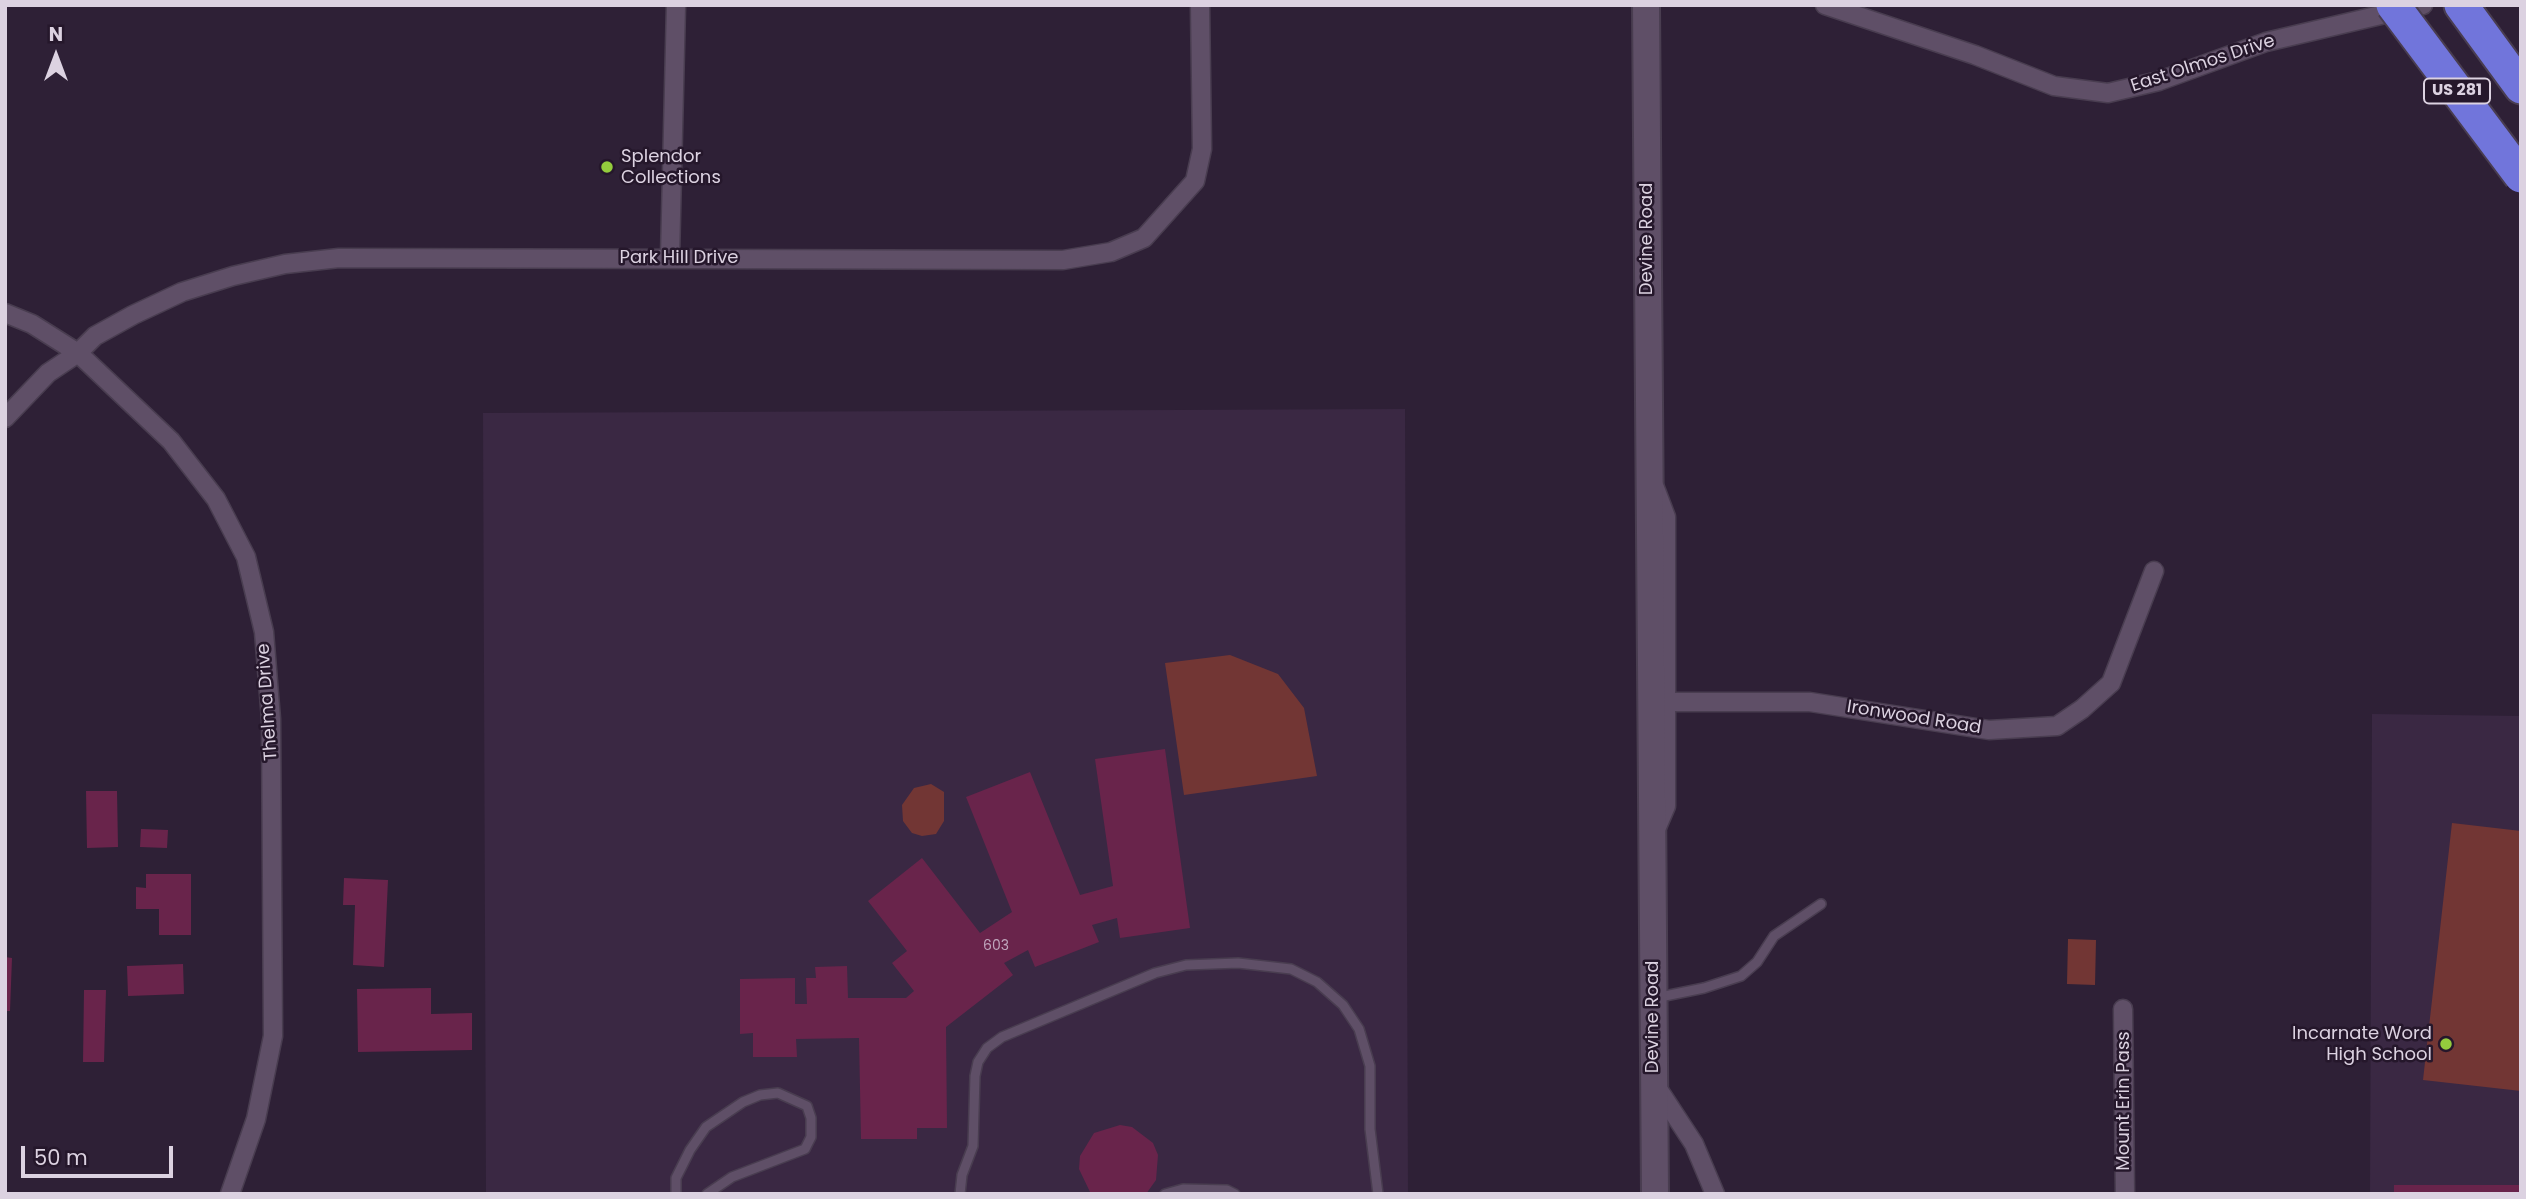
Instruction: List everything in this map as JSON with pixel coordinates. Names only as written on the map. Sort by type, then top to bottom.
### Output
[{"type":"highway","name":"US 281","points":[[2393,5],[2521,176]]},
{"type":"highway","name":"US 281","points":[[2461,5],[2521,88]]},
{"type":"street","points":[[670,257],[676,5]]},
{"type":"street","name":"Park Hill Drive","points":[[5,418],[48,373],[78,353],[95,336],[182,292],[285,264],[339,258],[1063,260],[1111,252],[1144,238],[1195,181],[1202,149],[1200,5]]},
{"type":"street","name":"Devine Road","points":[[1646,5],[1655,1194]]},
{"type":"street","name":"East Olmos Drive","points":[[1825,5],[1975,55],[2054,86],[2109,93],[2159,81],[2266,42],[2423,5]]},
{"type":"street","name":"Thelma Drive","points":[[5,313],[32,324],[78,353],[171,441],[216,499],[246,557],[264,632],[271,719],[273,1036],[256,1119],[230,1194]]},
{"type":"street","name":"Devine Road","points":[[1649,472],[1666,517],[1666,806],[1652,840]]},
{"type":"street","name":"Ironwood Road","points":[[1666,702],[1810,702],[1989,730],[2057,726],[2082,709],[2110,683],[2154,571]]},
{"type":"street","name":"Mount Erin Pass","points":[[2123,1009],[2125,1194]]},
{"type":"street","points":[[1654,1083],[1694,1144],[1715,1194]]},
{"type":"lane","points":[[1653,998],[1704,988],[1741,976],[1758,962],[1774,936],[1821,904]]},
{"type":"lane","points":[[960,1194],[962,1175],[973,1146],[975,1076],[978,1062],[987,1048],[1002,1037],[1155,973],[1186,965],[1238,963],[1291,970],[1317,982],[1343,1005],[1359,1029],[1370,1066],[1370,1129],[1378,1194]]},
{"type":"lane","points":[[677,1194],[677,1178],[706,1127],[743,1102],[760,1095],[778,1093],[793,1097],[807,1106],[811,1118],[811,1137],[805,1149],[732,1177],[707,1194]]},
{"type":"lane","points":[[1166,1194],[1183,1189],[1227,1190],[1235,1194]]},
{"type":"shaded area","points":[[1405,409],[1408,1194],[486,1194],[483,413]]},
{"type":"shaded area","points":[[1230,655],[1278,674],[1304,708],[1317,776],[1184,795],[1165,663]]},
{"type":"shaded area","name":"Incarnate Word High School","points":[[2372,714],[2521,716],[2521,1194],[2370,1194]]},
{"type":"shaded area","points":[[931,784],[944,792],[944,821],[936,834],[922,836],[912,833],[903,821],[902,805],[914,788]]},
{"type":"shaded area","points":[[2452,823],[2521,831],[2521,1091],[2423,1080]]},
{"type":"shaded area","points":[[2068,939],[2096,940],[2095,985],[2067,984]]},
{"type":"building","points":[[1165,749],[1190,928],[1120,938],[1117,918],[1092,925],[1099,942],[1035,967],[1028,950],[1004,963],[1013,975],[946,1027],[947,1128],[917,1128],[917,1139],[861,1139],[859,1038],[796,1039],[797,1057],[753,1057],[753,1033],[740,1034],[740,979],[795,978],[795,1004],[807,1004],[806,978],[816,978],[815,967],[847,966],[848,998],[906,998],[914,991],[892,963],[907,951],[868,901],[922,858],[980,933],[1012,912],[966,797],[1030,772],[1080,895],[1113,886],[1095,759]]},
{"type":"building","points":[[86,791],[117,791],[118,847],[87,848]]},
{"type":"building","points":[[141,829],[168,830],[167,848],[140,847]]},
{"type":"building","points":[[146,874],[191,874],[191,935],[159,935],[159,909],[136,909],[136,887],[146,888]]},
{"type":"building","points":[[344,878],[388,880],[384,967],[353,965],[355,905],[343,905]]},
{"type":"building","points":[[5,957],[12,958],[10,1011],[5,1011]]},
{"type":"building","points":[[183,964],[184,994],[128,996],[127,966]]},
{"type":"building","points":[[431,988],[431,1014],[472,1013],[472,1050],[358,1052],[357,989]]},
{"type":"building","points":[[84,990],[106,990],[104,1062],[83,1062]]},
{"type":"building","points":[[1120,1125],[1132,1127],[1153,1143],[1158,1155],[1156,1180],[1146,1194],[1091,1194],[1079,1169],[1080,1156],[1094,1133]]},
{"type":"building","points":[[2394,1185],[2521,1185],[2521,1194],[2394,1194]]},
{"type":"place","name":"Splendor Collections","points":[[607,167]]},
{"type":"place","name":"Incarnate Word High School","points":[[2446,1044]]}]
